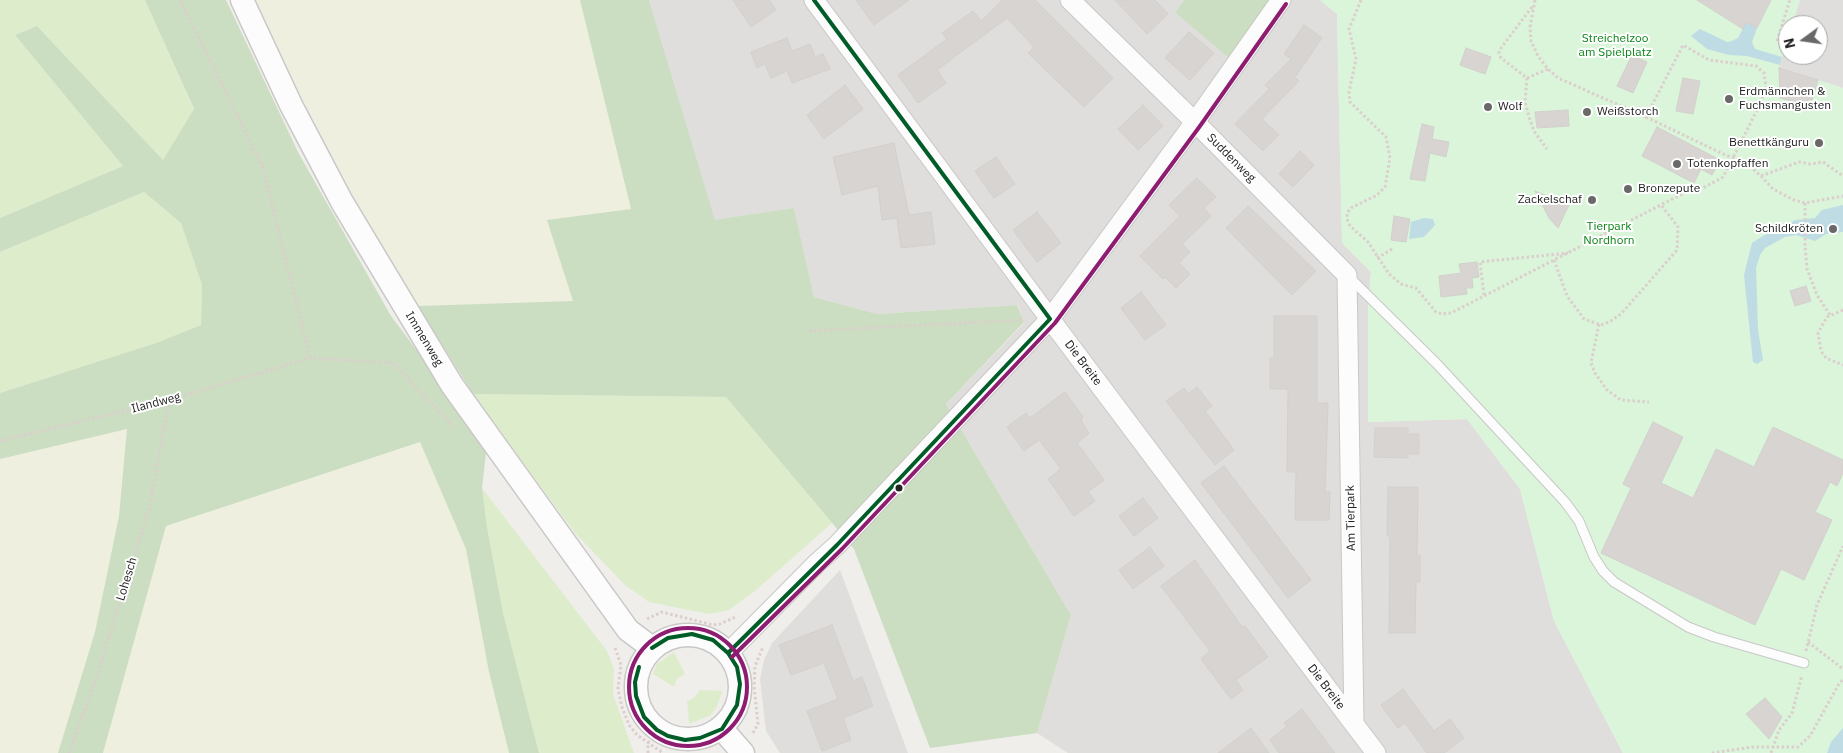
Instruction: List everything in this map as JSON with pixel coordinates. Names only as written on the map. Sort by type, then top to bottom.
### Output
[{"type":"street","name":"Immenweg","points":[[242,0],[291,105],[342,202],[452,385],[618,635],[652,648]]},
{"type":"street","name":"Die Breite","points":[[814,0],[1050,319],[1354,724]]},
{"type":"street","name":"Suddenweg","points":[[1070,0],[1347,275]]},
{"type":"street","points":[[728,653],[843,539],[1050,319],[1195,122],[1280,0]]},
{"type":"street","name":"Am Tierpark","points":[[1347,275],[1354,724]]},
{"type":"street","points":[[692,634],[713,640],[728,653],[737,667],[740,684],[737,705],[722,729],[700,738],[684,740],[668,736],[652,736],[636,696],[635,682],[639,667],[652,648],[668,638],[692,634]]},
{"type":"street","points":[[1354,724],[1376,753]]},
{"type":"street","points":[[722,729],[740,750]]},
{"type":"lane","points":[[1347,275],[1437,364],[1565,502],[1578,521],[1598,564],[1614,582],[1688,627],[1714,637],[1804,663]]},
{"type":"path","points":[[180,0],[263,168],[310,358],[393,363],[459,432]]},
{"type":"path","points":[[1361,0],[1349,29],[1356,59],[1348,92],[1350,102],[1386,137],[1390,158],[1385,187],[1377,195],[1351,208],[1347,219],[1350,226],[1368,242],[1389,274],[1401,284],[1416,288],[1436,312],[1442,314],[1451,313],[1684,193],[1703,188],[1723,177],[1760,104],[1766,86],[1764,73],[1756,66],[1709,60],[1683,45],[1646,117]]},
{"type":"path","points":[[1535,0],[1530,27],[1531,41],[1538,56],[1558,78],[1746,163],[1773,189],[1794,200],[1805,202],[1843,196]]},
{"type":"path","points":[[1777,41],[1790,0]]},
{"type":"path","points":[[1528,78],[1501,58],[1500,53],[1501,48],[1533,6]]},
{"type":"path","points":[[1528,78],[1548,69]]},
{"type":"path","points":[[1528,78],[1525,102],[1534,132],[1547,149]]},
{"type":"path","points":[[1761,176],[1799,162],[1810,164],[1823,162],[1843,176]]},
{"type":"path","points":[[1805,202],[1807,269],[1812,284],[1830,315]]},
{"type":"path","points":[[1554,260],[1567,296],[1584,320],[1599,324],[1610,322],[1621,314],[1677,250],[1678,227],[1661,205]]},
{"type":"path","points":[[1377,258],[1394,248]]},
{"type":"path","points":[[1484,295],[1480,262],[1570,253]]},
{"type":"path","points":[[1843,310],[1830,315],[1821,324],[1818,342],[1826,358],[1843,365]]},
{"type":"path","points":[[809,332],[1050,319]]},
{"type":"path","points":[[1599,324],[1591,363],[1595,373],[1607,390],[1621,400],[1649,402]]},
{"type":"path","name":"Ilandweg","points":[[0,442],[169,400],[310,358]]},
{"type":"path","name":"Lohesch","points":[[69,753],[96,679],[149,509],[169,400]]},
{"type":"path","points":[[1836,564],[1843,563]]},
{"type":"path","points":[[663,753],[652,736],[629,725],[622,707],[618,689],[621,665],[614,647],[618,635],[656,613],[669,613],[713,625],[720,624],[738,615]]},
{"type":"path","points":[[614,647],[618,635]]},
{"type":"path","points":[[740,750],[756,729],[755,671],[758,655],[766,640]]},
{"type":"path","points":[[1808,642],[1843,669]]},
{"type":"path","points":[[1712,753],[1752,747],[1798,748],[1810,736],[1840,682],[1843,680]]},
{"type":"path","points":[[648,753],[652,736]]},
{"type":"shaded area","points":[[649,0],[1184,0],[1175,12],[1271,0],[1320,0],[1337,14],[1342,243],[1371,272],[1368,308],[1368,422],[1467,419],[1520,489],[1554,621],[1623,753],[1068,753],[1037,733],[1071,615],[946,404],[1024,323],[1018,305],[877,314],[814,297],[794,208],[715,221]]},
{"type":"shaded area","points":[[1800,0],[1843,0],[1843,88],[1779,68],[1780,65],[1828,65],[1828,15],[1795,15]]},
{"type":"shaded area","points":[[840,570],[908,753],[780,753],[766,731],[760,679],[764,660],[772,643]]},
{"type":"green space","points":[[0,0],[145,0],[194,110],[163,160],[37,26],[15,35],[123,166],[0,218]]},
{"type":"green space","points":[[145,0],[226,0],[299,154],[391,316],[487,444],[482,488],[487,527],[503,613],[539,753],[509,753],[489,672],[466,549],[420,442],[166,526],[103,753],[58,753],[95,632],[119,516],[127,429],[0,459],[0,393],[156,343],[201,325],[202,285],[181,223],[144,192],[0,252],[0,218],[123,166],[15,35],[37,26],[163,160],[194,109]]},
{"type":"green space","points":[[256,0],[580,0],[631,209],[573,301],[418,306],[348,186],[290,74]]},
{"type":"green space","points":[[580,0],[649,0],[715,220],[794,208],[814,297],[877,314],[1017,305],[1024,322],[946,404],[1071,615],[1037,733],[930,748],[854,549],[726,397],[473,394],[418,306],[573,301],[547,220],[631,209]]},
{"type":"green space","points":[[1184,0],[1271,0],[1229,58],[1175,12]]},
{"type":"green space","name":"Tierpark Nordhorn","points":[[1320,0],[1800,0],[1795,15],[1778,15],[1779,68],[1843,88],[1843,753],[1623,753],[1554,621],[1520,489],[1467,419],[1368,422],[1368,308],[1371,272],[1342,243],[1337,14]]},
{"type":"green space","points":[[144,192],[181,223],[202,285],[201,325],[156,343],[0,393],[0,252]]},
{"type":"green space","points":[[473,394],[726,397],[832,523],[755,591],[729,610],[709,614],[649,602],[626,586],[575,533]]},
{"type":"green space","points":[[127,429],[119,516],[95,632],[58,753],[0,753],[0,459]]},
{"type":"green space","points":[[420,442],[466,549],[489,672],[509,753],[103,753],[166,526]]},
{"type":"green space","points":[[482,488],[607,651],[614,669],[613,694],[634,753],[539,753],[503,613],[487,527]]},
{"type":"green space","points":[[674,652],[685,674],[677,679],[674,687],[653,674],[657,664]]},
{"type":"green space","points":[[700,690],[723,691],[711,715],[689,724],[687,701],[694,698]]},
{"type":"water","points":[[1746,22],[1757,28],[1752,42],[1755,49],[1778,56],[1778,64],[1747,56],[1729,55],[1707,49],[1691,36],[1700,29],[1727,42],[1738,38]]},
{"type":"water","points":[[1843,205],[1843,232],[1826,234],[1815,241],[1796,235],[1785,237],[1765,248],[1760,255],[1756,268],[1758,330],[1763,360],[1757,364],[1753,362],[1744,275],[1752,243],[1774,229],[1796,220],[1815,218],[1822,210]]},
{"type":"water","points":[[1424,218],[1433,219],[1435,225],[1424,237],[1409,239],[1411,222]]},
{"type":"water","points":[[1843,728],[1843,753],[1827,753],[1831,742]]},
{"type":"building","points":[[733,0],[769,0],[776,10],[751,27]]},
{"type":"building","points":[[856,0],[909,0],[874,25]]},
{"type":"building","points":[[1002,0],[1035,0],[1113,78],[1084,107],[1028,53],[1034,47],[1007,18],[937,70],[946,83],[918,103],[898,75],[947,39],[942,33],[973,11],[981,21]]},
{"type":"building","points":[[1115,0],[1155,0],[1168,14],[1147,34]]},
{"type":"building","points":[[1697,0],[1771,0],[1757,28],[1746,22],[1743,29]]},
{"type":"building","points":[[1304,25],[1322,38],[1295,77],[1299,81],[1262,119],[1279,135],[1263,151],[1235,124],[1269,89],[1265,85],[1291,59],[1284,54]]},
{"type":"building","points":[[1189,32],[1214,53],[1190,80],[1165,58]]},
{"type":"building","points":[[787,38],[792,51],[810,44],[815,57],[823,54],[830,69],[792,83],[787,71],[771,78],[765,64],[757,68],[751,52]]},
{"type":"building","points":[[1466,48],[1491,57],[1485,74],[1460,65]]},
{"type":"building","points":[[1632,55],[1647,62],[1633,93],[1617,86]]},
{"type":"building","points":[[1779,68],[1818,80],[1812,100],[1808,99],[1806,105],[1780,98]]},
{"type":"building","points":[[1683,78],[1700,81],[1693,114],[1676,111]]},
{"type":"building","points":[[845,85],[863,109],[824,139],[807,115]]},
{"type":"building","points":[[1143,105],[1163,126],[1138,150],[1118,129]]},
{"type":"building","points":[[1568,110],[1569,126],[1537,128],[1535,112]]},
{"type":"building","points":[[1422,124],[1434,127],[1432,139],[1449,142],[1446,157],[1430,153],[1425,181],[1410,179]]},
{"type":"building","points":[[1657,127],[1720,160],[1712,175],[1701,169],[1694,183],[1642,156]]},
{"type":"building","points":[[894,143],[909,215],[931,212],[935,244],[901,248],[897,218],[882,220],[878,186],[842,195],[833,157]]},
{"type":"building","points":[[1300,151],[1314,165],[1293,187],[1279,174]]},
{"type":"building","points":[[996,157],[1015,184],[994,198],[975,171]]},
{"type":"building","points":[[1197,178],[1216,197],[1204,208],[1211,216],[1182,244],[1190,252],[1179,263],[1190,274],[1176,288],[1165,277],[1163,279],[1140,256],[1180,216],[1169,205]]},
{"type":"building","points":[[1535,191],[1569,205],[1558,228],[1549,218]]},
{"type":"building","points":[[1248,206],[1316,271],[1292,295],[1226,228]]},
{"type":"building","points":[[1037,212],[1061,243],[1037,262],[1013,230]]},
{"type":"building","points":[[1394,216],[1410,219],[1406,242],[1391,240]]},
{"type":"building","points":[[1477,262],[1479,277],[1472,278],[1473,288],[1466,288],[1467,294],[1441,297],[1439,276],[1461,273],[1459,264]]},
{"type":"building","points":[[1806,286],[1811,301],[1795,306],[1790,291]]},
{"type":"building","points":[[1141,292],[1166,325],[1145,340],[1121,308]]},
{"type":"building","points":[[1274,316],[1317,316],[1317,403],[1328,403],[1325,492],[1330,492],[1329,520],[1295,520],[1296,472],[1287,472],[1288,389],[1270,389],[1270,358],[1274,358]]},
{"type":"building","points":[[1197,387],[1212,406],[1205,411],[1234,450],[1215,465],[1166,401],[1184,388],[1188,394]]},
{"type":"building","points":[[1065,392],[1083,417],[1081,419],[1089,433],[1077,443],[1104,480],[1088,492],[1095,501],[1074,516],[1048,479],[1061,469],[1039,440],[1024,451],[1007,427],[1026,413],[1030,418]]},
{"type":"building","points":[[1653,422],[1683,437],[1661,483],[1693,498],[1716,449],[1754,467],[1773,427],[1843,460],[1843,473],[1837,486],[1830,482],[1815,512],[1832,520],[1804,580],[1781,569],[1755,625],[1601,553],[1631,488],[1623,484]]},
{"type":"building","points":[[1375,428],[1408,428],[1408,434],[1419,434],[1419,454],[1408,454],[1408,458],[1374,457]]},
{"type":"building","points":[[1224,466],[1311,580],[1288,598],[1201,483]]},
{"type":"building","points":[[1388,487],[1418,487],[1417,555],[1420,555],[1420,582],[1416,582],[1415,633],[1389,633],[1390,536],[1387,536]]},
{"type":"building","points":[[1143,498],[1158,518],[1134,536],[1119,516]]},
{"type":"building","points":[[1150,547],[1164,566],[1133,589],[1119,570]]},
{"type":"building","points":[[1195,560],[1242,627],[1245,626],[1268,657],[1236,680],[1243,690],[1231,699],[1201,659],[1210,651],[1161,586]]},
{"type":"building","points":[[832,625],[853,681],[862,677],[873,706],[843,718],[851,740],[822,751],[807,711],[838,699],[824,663],[791,675],[779,645]]},
{"type":"building","points":[[1403,689],[1434,731],[1450,719],[1464,738],[1444,753],[1427,753],[1405,723],[1398,728],[1381,705]]},
{"type":"building","points":[[1765,698],[1782,717],[1769,739],[1746,714]]},
{"type":"building","points":[[1302,709],[1335,753],[1279,753],[1270,740],[1287,726],[1284,723]]},
{"type":"building","points":[[1251,728],[1269,753],[1218,753]]},
{"type":"transit line","points":[[814,0],[1050,319]]},
{"type":"transit line","points":[[732,657],[842,549],[1055,323],[1200,126],[1286,4]]},
{"type":"transit line","points":[[728,653],[837,545],[1050,319]]},
{"type":"transit line","points":[[688,628],[710,633],[721,638],[737,654],[742,665],[747,687],[742,709],[737,720],[721,736],[710,741],[688,746],[666,741],[655,736],[639,720],[634,709],[629,687],[634,665],[639,654],[655,638],[666,633],[688,628]]},
{"type":"transit line","points":[[639,667],[635,682],[636,696],[644,717],[657,730],[668,736],[685,740],[700,738],[722,729],[737,705],[740,684],[737,667],[728,653],[713,640],[692,634],[668,638],[652,648]]},
{"type":"place","name":"Erdmännchen & Fuchsmangusten","points":[[1729,99]]},
{"type":"place","name":"Wolf","points":[[1488,107]]},
{"type":"place","name":"Weißstorch","points":[[1587,112]]},
{"type":"place","name":"Benettkänguru","points":[[1819,143]]},
{"type":"place","name":"Totenkopfaffen","points":[[1677,164]]},
{"type":"place","name":"Bronzepute","points":[[1628,189]]},
{"type":"place","name":"Zackelschaf","points":[[1592,200]]},
{"type":"place","name":"Schildkröten","points":[[1833,229]]},
{"type":"park label","name":"Streichelzoo am Spielplatz","points":[[1615,46]]}]
